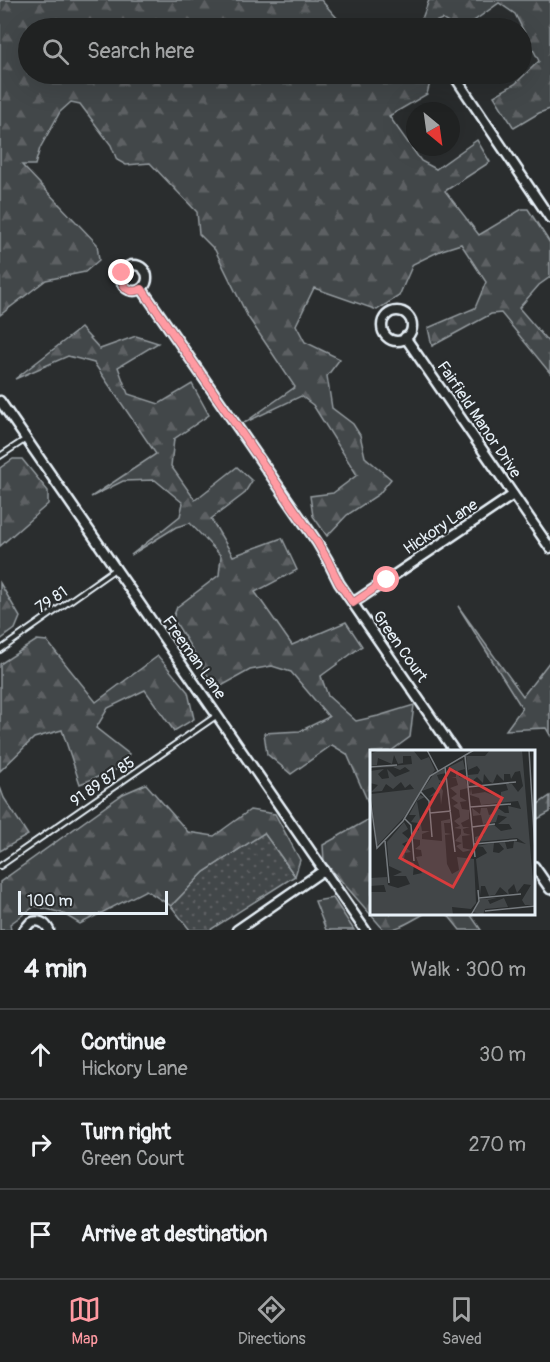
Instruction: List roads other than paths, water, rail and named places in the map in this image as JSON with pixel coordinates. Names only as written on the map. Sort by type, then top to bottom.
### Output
[{"type":"street","points":[[460,84],[550,218]]},
{"type":"street","name":"Green Court","points":[[142,289],[317,542],[339,583],[455,750]]},
{"type":"street","name":"Fairfield Manor Drive","points":[[405,338],[550,548]]},
{"type":"street","name":"Freeman Lane","points":[[0,400],[365,930]]},
{"type":"street","name":"Hickory Lane","points":[[353,603],[513,495]]},
{"type":"street","points":[[535,867],[550,889]]},
{"type":"street","points":[[237,930],[324,870]]},
{"type":"street","points":[[24,930],[30,923],[38,921],[46,925],[49,930]]},
{"type":"lane","points":[[0,456],[26,439]]},
{"type":"lane","name":"79 81","points":[[0,650],[116,568]]},
{"type":"lane","name":"91 89 87 85","points":[[0,866],[217,716]]}]
